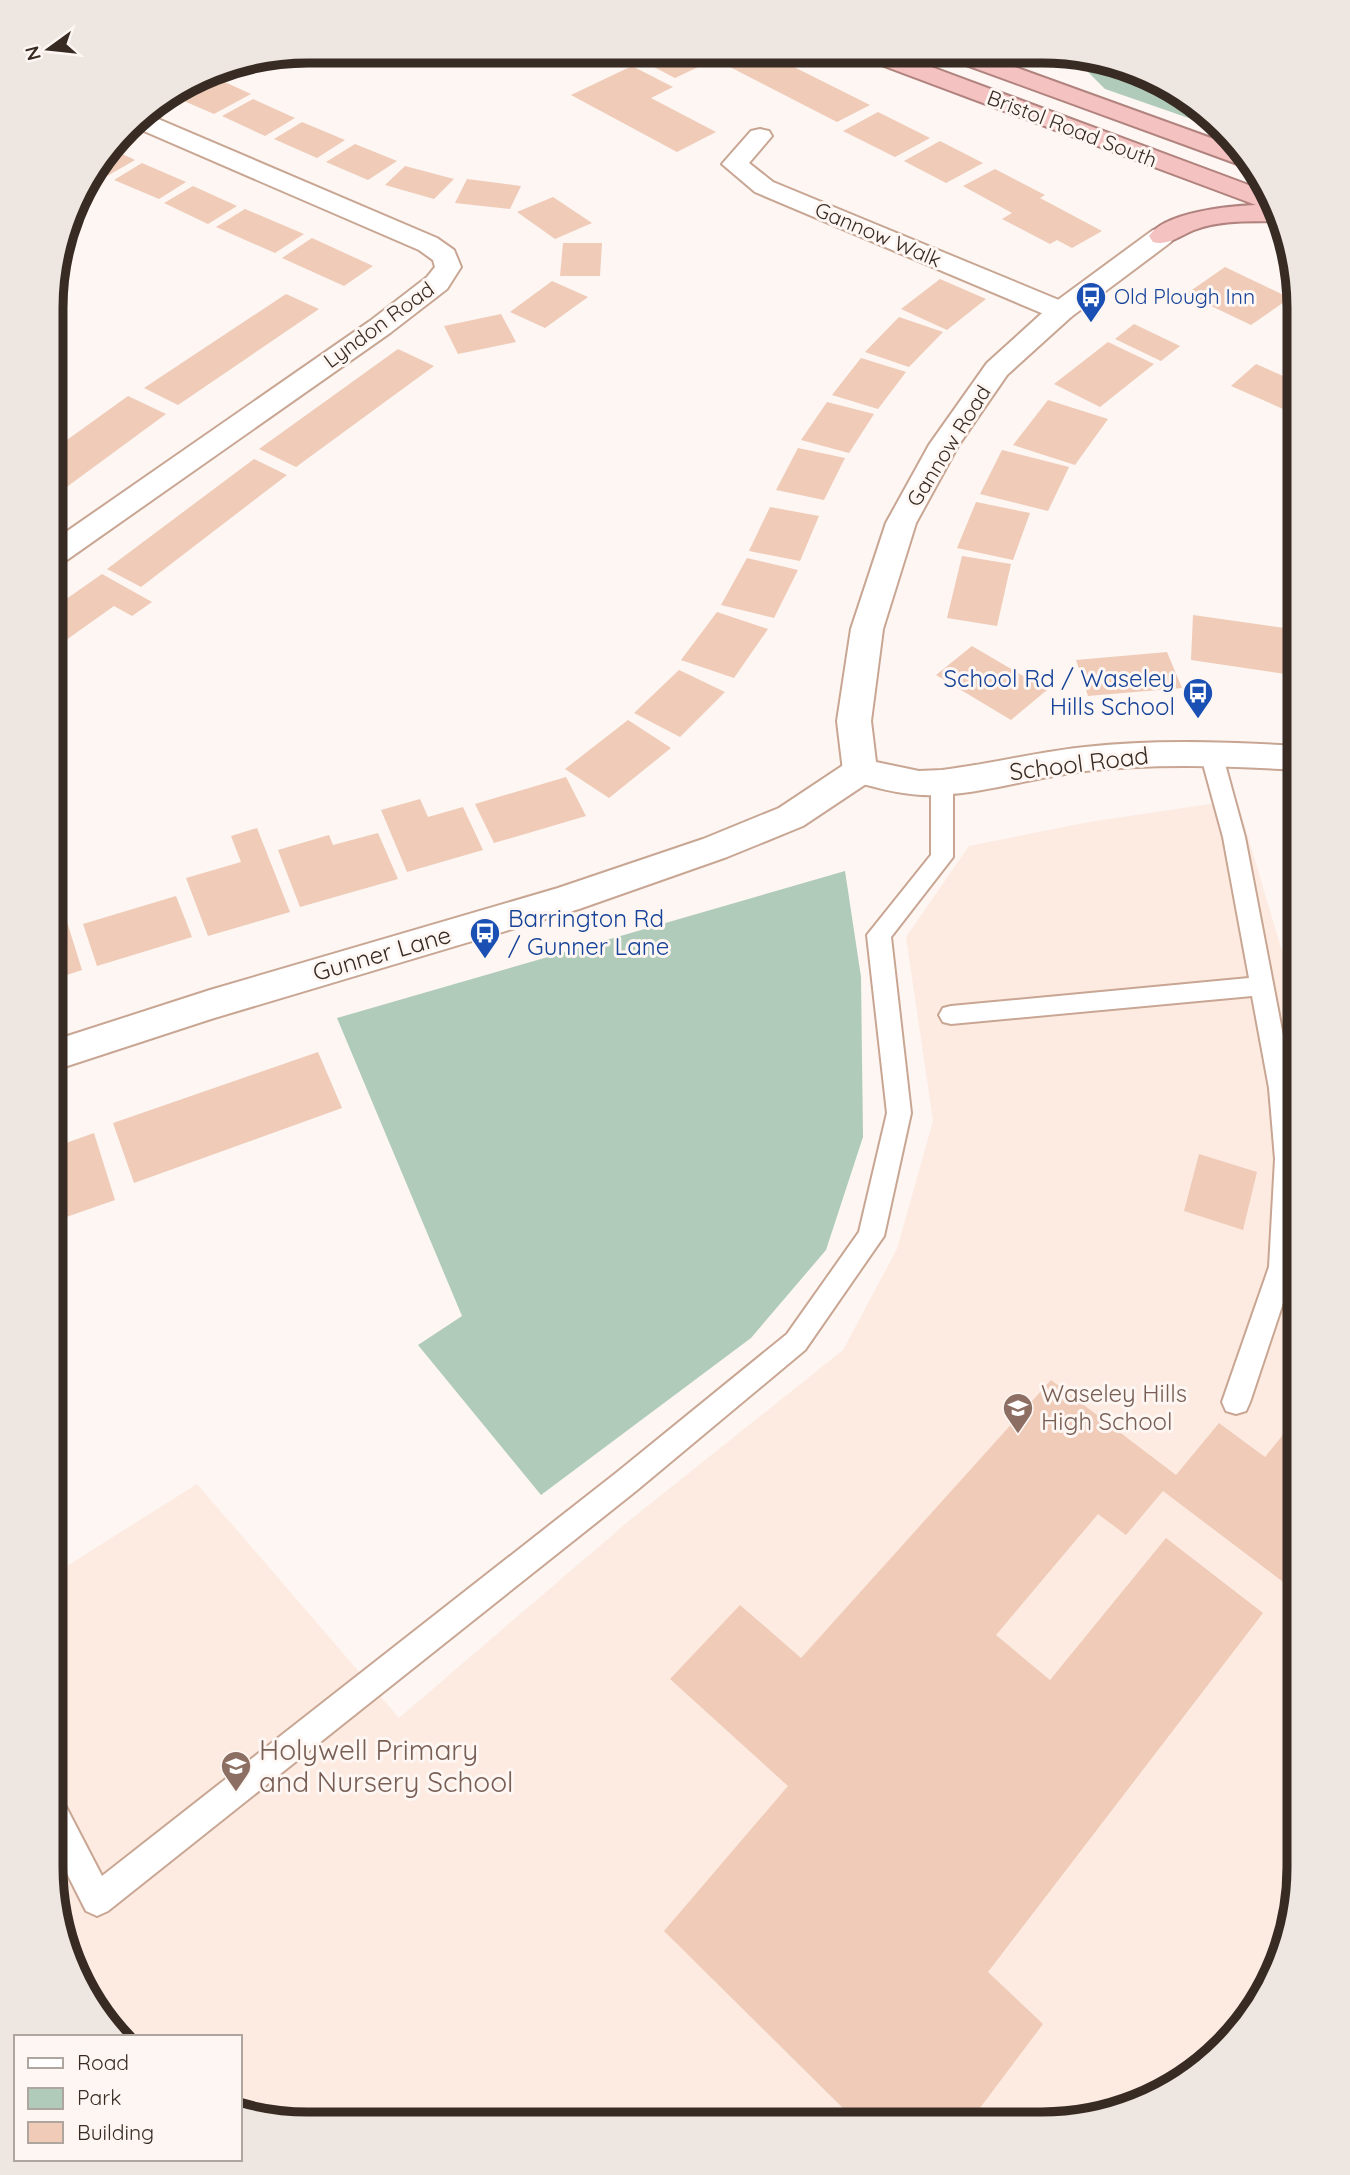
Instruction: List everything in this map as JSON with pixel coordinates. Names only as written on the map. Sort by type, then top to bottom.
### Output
[{"type":"highway","name":"Bristol Road South","points":[[897,63],[1260,198]]},
{"type":"highway","name":"Bristol Road South","points":[[982,63],[1231,153]]},
{"type":"highway","points":[[1050,65],[1076,88],[1119,113]]},
{"type":"highway","points":[[1128,151],[1145,164],[1170,198],[1171,218],[1164,234]]},
{"type":"highway","points":[[1164,234],[1227,216],[1268,214]]},
{"type":"street","name":"Lyndon Road","points":[[63,547],[380,327],[437,283],[448,267],[445,257],[428,244],[147,123]]},
{"type":"street","name":"Gannow Walk","points":[[760,136],[735,164],[764,187],[1061,311]]},
{"type":"street","name":"Gannow Road","points":[[860,771],[854,721],[867,629],[901,523],[944,445],[997,369],[1061,311],[1164,234]]},
{"type":"street","name":"School Road","points":[[860,771],[919,783],[942,782],[1085,759],[1211,753],[1287,757]]},
{"type":"street","name":"Gunner Lane","points":[[63,1052],[210,1005],[566,899],[715,848],[791,817],[860,771]]},
{"type":"lane","points":[[1211,753],[1234,837],[1281,1088],[1286,1143]]},
{"type":"lane","points":[[63,1833],[97,1900],[615,1491],[796,1342],[871,1236],[899,1113],[880,934],[942,857],[942,782]]},
{"type":"lane","points":[[951,1015],[1260,986]]},
{"type":"lane","points":[[1236,1402],[1282,1267],[1286,1187]]},
{"type":"shaded area","name":"Waseley Hills High School","points":[[1237,800],[1287,966],[1286,1883],[1274,1946],[1246,2003],[1226,2029],[1178,2071],[1150,2087],[1121,2099],[1090,2107],[1042,2112],[276,2110],[242,2103],[242,2035],[131,2035],[96,1990],[82,1961],[65,1899],[63,1568],[197,1484],[399,1718],[630,1520],[843,1350],[897,1249],[933,1121],[906,937],[969,846],[1089,822]]},
{"type":"green space","points":[[1083,67],[1106,71],[1136,82],[1165,96],[1200,122],[1105,89]]},
{"type":"green space","points":[[845,871],[861,977],[863,1137],[826,1250],[751,1338],[541,1495],[418,1345],[462,1316],[337,1018]]},
{"type":"building","points":[[646,63],[707,63],[675,78]]},
{"type":"building","points":[[734,63],[786,63],[870,105],[837,122],[728,66]]},
{"type":"building","points":[[632,66],[673,87],[651,98],[716,132],[677,152],[571,95]]},
{"type":"building","points":[[220,80],[251,94],[214,114],[180,99]]},
{"type":"building","points":[[253,99],[295,118],[265,136],[222,116]]},
{"type":"building","points":[[878,112],[930,138],[895,157],[843,131]]},
{"type":"building","points":[[302,122],[345,140],[317,158],[274,139]]},
{"type":"building","points":[[940,141],[983,163],[946,183],[904,161]]},
{"type":"building","points":[[355,144],[397,161],[368,180],[326,162]]},
{"type":"building","points":[[120,153],[135,160],[102,179],[104,172]]},
{"type":"building","points":[[142,163],[186,182],[159,199],[114,180]]},
{"type":"building","points":[[405,166],[454,179],[434,199],[385,185]]},
{"type":"building","points":[[995,169],[1045,195],[1040,198],[1102,231],[1072,248],[1057,240],[1050,244],[1002,219],[1012,213],[963,186]]},
{"type":"building","points":[[467,179],[521,186],[510,209],[455,203]]},
{"type":"building","points":[[193,186],[237,206],[208,224],[164,203]]},
{"type":"building","points":[[553,197],[592,223],[555,239],[517,212]]},
{"type":"building","points":[[245,209],[304,234],[275,253],[216,227]]},
{"type":"building","points":[[312,238],[373,266],[344,286],[282,258]]},
{"type":"building","points":[[563,243],[602,243],[600,276],[560,276]]},
{"type":"building","points":[[1225,267],[1286,296],[1287,300],[1251,325],[1186,294]]},
{"type":"building","points":[[940,279],[986,299],[947,330],[901,309]]},
{"type":"building","points":[[552,281],[588,297],[545,328],[510,312]]},
{"type":"building","points":[[286,294],[319,309],[178,405],[144,388]]},
{"type":"building","points":[[501,314],[516,342],[458,354],[444,326]]},
{"type":"building","points":[[899,317],[943,332],[909,367],[865,352]]},
{"type":"building","points":[[1134,324],[1180,346],[1161,361],[1115,339]]},
{"type":"building","points":[[1108,342],[1154,364],[1100,407],[1054,384]]},
{"type":"building","points":[[398,349],[434,366],[296,467],[259,449]]},
{"type":"building","points":[[861,358],[906,372],[878,409],[832,395]]},
{"type":"building","points":[[1256,364],[1287,378],[1287,411],[1231,386]]},
{"type":"building","points":[[128,396],[166,414],[63,490],[63,443]]},
{"type":"building","points":[[1048,400],[1108,419],[1075,465],[1013,445]]},
{"type":"building","points":[[827,402],[874,414],[849,453],[801,440]]},
{"type":"building","points":[[798,448],[845,458],[824,500],[776,490]]},
{"type":"building","points":[[1002,450],[1069,467],[1048,511],[980,494]]},
{"type":"building","points":[[254,459],[287,475],[141,587],[107,569]]},
{"type":"building","points":[[976,502],[1030,513],[1013,560],[957,548]]},
{"type":"building","points":[[770,507],[819,516],[800,561],[749,551]]},
{"type":"building","points":[[962,556],[1011,564],[997,626],[947,618]]},
{"type":"building","points":[[747,558],[798,570],[774,618],[721,605]]},
{"type":"building","points":[[102,574],[152,602],[132,616],[114,606],[63,642],[63,601]]},
{"type":"building","points":[[717,612],[768,629],[734,678],[681,660]]},
{"type":"building","points":[[1193,615],[1287,628],[1287,674],[1191,660]]},
{"type":"building","points":[[972,646],[1047,690],[1011,720],[936,675]]},
{"type":"building","points":[[1167,652],[1182,688],[1088,696],[1076,660]]},
{"type":"building","points":[[679,670],[725,692],[680,737],[634,713]]},
{"type":"building","points":[[628,720],[671,748],[609,798],[565,769]]},
{"type":"building","points":[[566,777],[586,816],[494,843],[475,804]]},
{"type":"building","points":[[420,799],[428,817],[463,807],[483,850],[407,872],[381,810]]},
{"type":"building","points":[[257,828],[290,912],[208,936],[186,878],[241,862],[231,836]]},
{"type":"building","points":[[378,833],[398,879],[300,907],[278,850],[329,835],[333,845]]},
{"type":"building","points":[[176,896],[192,937],[97,966],[83,924]]},
{"type":"building","points":[[63,909],[82,970],[63,976]]},
{"type":"building","points":[[318,1052],[342,1108],[134,1183],[113,1123]]},
{"type":"building","points":[[94,1133],[115,1200],[63,1218],[63,1144]]},
{"type":"building","points":[[1199,1154],[1257,1172],[1243,1230],[1184,1211]]},
{"type":"building","points":[[1051,1380],[1176,1475],[1219,1423],[1265,1457],[1286,1431],[1286,1584],[1163,1491],[1126,1535],[1098,1514],[996,1635],[1050,1680],[1166,1538],[1263,1613],[988,1972],[1043,2024],[977,2112],[847,2112],[664,1931],[788,1786],[670,1679],[740,1605],[801,1658]]},
{"type":"place","name":"Old Plough Inn","points":[[1091,324]]},
{"type":"place","name":"School Rd / Waseley Hills School","points":[[1198,720]]},
{"type":"place","name":"Barrington Rd / Gunner Lane","points":[[485,960]]},
{"type":"place","name":"Waseley Hills High School","points":[[1018,1435]]},
{"type":"place","name":"Holywell Primary and Nursery School","points":[[236,1793]]}]
